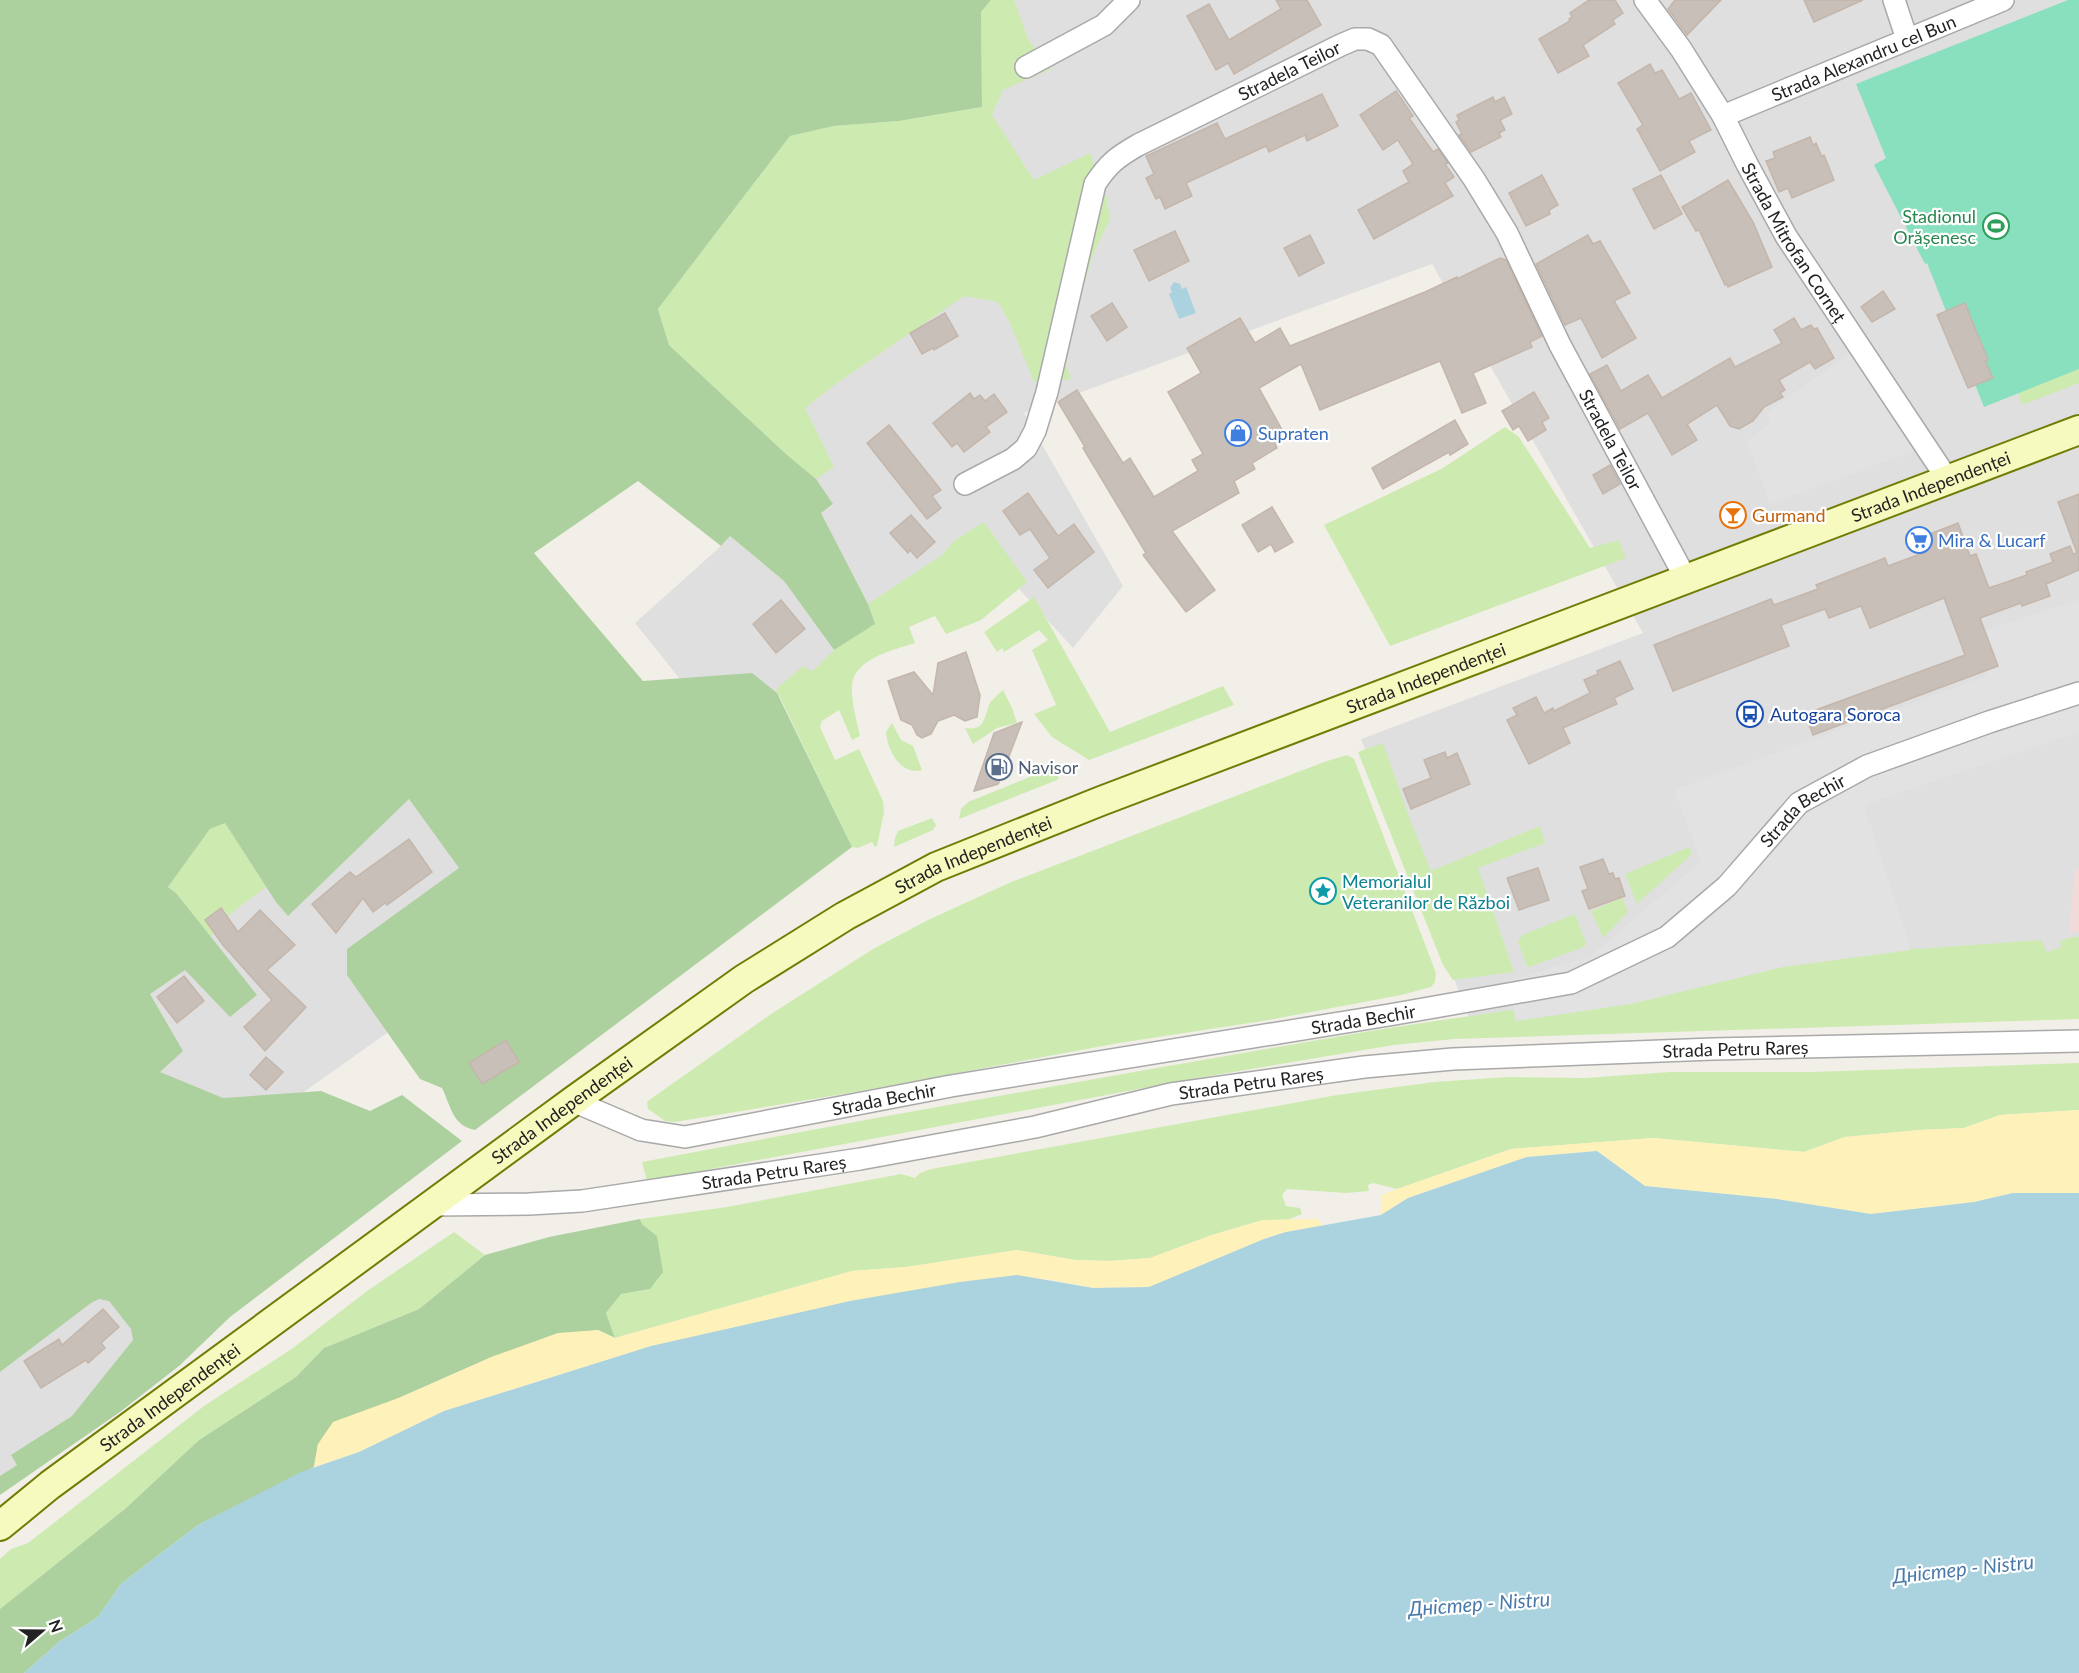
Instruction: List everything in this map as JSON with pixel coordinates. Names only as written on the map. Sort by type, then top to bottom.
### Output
[{"type":"main road","name":"Strada Independenței","points":[[0,1526],[50,1485],[573,1101],[744,979],[845,916],[936,867],[1101,801],[2079,430]]},
{"type":"street","points":[[1026,67],[1104,25],[1129,0]]},
{"type":"street","name":"Strada Mitrofan Corneț","points":[[1645,0],[1681,49],[1723,116],[1786,236],[1948,480]]},
{"type":"street","points":[[1894,0],[1906,39]]},
{"type":"street","name":"Strada Alexandru cel Bun","points":[[1723,116],[2003,0]]},
{"type":"street","name":"Stradela Teilor","points":[[965,484],[1013,459],[1026,448],[1035,431],[1047,392],[1095,184],[1106,167],[1116,157],[1138,145],[1312,58],[1355,39],[1368,39],[1381,45],[1474,179],[1508,233],[1560,345],[1686,579]]},
{"type":"street","name":"Strada Bechir","points":[[573,1101],[641,1130],[685,1137],[951,1086],[1571,983],[1667,937],[1727,886],[1799,803],[1868,766],[1989,722],[2079,693]]},
{"type":"street","name":"Strada Petru Rareș","points":[[432,1205],[582,1201],[860,1159],[1035,1126],[1171,1094],[1364,1067],[1453,1059],[1713,1049],[2079,1041]]},
{"type":"shaded area","points":[[991,0],[2079,0],[2079,961],[1472,1025],[1361,739],[1643,633],[1432,264],[1024,413],[1123,586],[1073,648],[990,557],[724,734],[635,623],[730,536],[784,581],[834,650],[868,604],[820,512],[833,505],[753,423],[982,107]]},
{"type":"shaded area","points":[[1853,351],[1916,450],[1770,504],[1747,441],[1771,423],[1766,413]]},
{"type":"shaded area","points":[[2079,600],[2079,732],[1864,805],[1911,950],[1783,967],[1631,1004],[1516,1021],[1508,981],[1591,956],[1701,861],[1674,790],[1987,676],[1973,634]]},
{"type":"shaded area","points":[[412,752],[512,944],[197,1168],[65,971]]},
{"type":"shaded area","points":[[2079,868],[2079,932],[2069,932],[2075,869]]},
{"type":"shaded area","points":[[84,1259],[154,1354],[0,1490],[0,1300]]},
{"type":"green space","points":[[0,0],[991,0],[981,12],[982,107],[899,121],[834,126],[790,136],[658,309],[669,345],[816,479],[833,504],[821,513],[868,604],[875,624],[834,650],[784,581],[730,536],[721,546],[638,481],[534,553],[643,681],[752,673],[777,693],[852,847],[475,1130],[457,1120],[442,1088],[420,1079],[347,975],[347,949],[459,868],[409,799],[288,916],[276,902],[225,823],[210,829],[168,887],[176,893],[257,995],[230,1017],[185,970],[150,994],[183,1051],[160,1072],[223,1098],[321,1091],[370,1111],[402,1095],[462,1141],[230,1317],[179,1366],[120,1412],[0,1495],[0,1476],[17,1465],[11,1455],[72,1416],[133,1340],[131,1329],[109,1301],[99,1299],[0,1372]]},
{"type":"green space","points":[[991,0],[1014,0],[1029,41],[1051,69],[1003,90],[992,115],[1034,180],[1090,153],[1106,195],[1110,219],[1094,253],[1080,296],[1066,365],[1071,379],[1034,382],[1010,323],[998,302],[964,296],[833,386],[805,408],[834,467],[816,479],[669,345],[658,309],[790,136],[834,126],[899,121],[982,107],[981,12]]},
{"type":"green space","name":"Stadionul Orășenesc","points":[[2068,0],[2079,0],[2079,369],[1984,407],[1927,263],[1925,264],[1874,165],[1886,158],[1856,84]]},
{"type":"green space","points":[[2079,366],[2079,383],[2022,405],[2017,390]]},
{"type":"green space","points":[[1505,427],[1519,437],[1590,548],[1619,540],[1626,558],[1390,646],[1324,525],[1443,468]]},
{"type":"green space","points":[[984,522],[1027,582],[981,620],[946,634],[935,616],[909,627],[915,643],[888,652],[870,660],[863,666],[857,672],[852,686],[860,736],[852,740],[839,710],[822,721],[820,727],[835,760],[859,749],[883,801],[884,812],[877,846],[875,847],[872,842],[858,848],[852,847],[776,689],[803,666],[813,671],[834,650],[875,624],[868,604],[942,555],[954,541]]},
{"type":"green space","points":[[1034,597],[1110,732],[1223,686],[1234,705],[1089,760],[1052,737],[1034,714],[1056,705],[1032,650],[1048,640],[1039,630],[1004,652],[1002,648],[997,652],[984,632]]},
{"type":"green space","points":[[1003,690],[1017,723],[997,728],[973,744],[965,728],[976,728],[983,722],[990,703]]},
{"type":"green space","points":[[892,723],[901,740],[913,746],[922,770],[908,769],[892,754],[886,732]]},
{"type":"green space","points":[[1383,743],[1431,871],[1540,826],[1545,843],[1478,868],[1514,972],[1453,980],[1443,965],[1358,752]]},
{"type":"green space","points":[[1347,755],[1354,759],[1436,973],[1435,982],[1431,987],[1401,995],[1263,1021],[1119,1043],[849,1093],[675,1122],[665,1121],[648,1109],[647,1102],[652,1098],[771,1014],[873,949],[928,920],[1009,883]]},
{"type":"green space","points":[[1052,768],[1056,770],[1059,778],[1057,780],[959,819],[961,809],[968,802]]},
{"type":"green space","points":[[932,818],[936,825],[933,830],[894,847],[898,831]]},
{"type":"green space","points":[[225,822],[266,887],[230,914],[211,937],[176,893],[168,887],[210,829]]},
{"type":"green space","points":[[1689,847],[1692,854],[1637,904],[1625,874]]},
{"type":"green space","points":[[1622,898],[1628,912],[1603,938],[1591,911]]},
{"type":"green space","points":[[1575,914],[1586,943],[1584,947],[1527,966],[1518,942],[1522,935]]},
{"type":"green space","points":[[2079,937],[2079,1019],[1454,1039],[1394,1045],[1192,1079],[647,1181],[642,1162],[980,1099],[1353,1034],[1598,997],[1902,946],[1917,949],[2041,940],[2047,952],[2062,947],[2060,941]]},
{"type":"green space","points":[[2079,1063],[2079,1110],[2000,1115],[1964,1128],[1845,1137],[1804,1152],[1653,1138],[1511,1149],[1397,1189],[1373,1183],[1368,1185],[1369,1191],[1346,1193],[1287,1189],[1282,1195],[1286,1206],[1300,1208],[1302,1214],[1287,1220],[1263,1220],[1212,1235],[1150,1258],[1110,1261],[1075,1260],[1017,1250],[906,1267],[852,1271],[615,1338],[606,1313],[621,1294],[650,1289],[657,1236],[642,1224],[640,1219],[727,1207],[901,1174],[915,1178],[920,1173],[931,1169],[1337,1095],[1434,1082],[1508,1077],[1585,1078],[1670,1072],[1811,1072]]},
{"type":"green space","points":[[640,1219],[642,1224],[657,1236],[663,1272],[650,1289],[621,1294],[606,1313],[615,1338],[598,1330],[494,1356],[401,1397],[318,1444],[314,1467],[198,1525],[121,1584],[98,1617],[59,1642],[24,1673],[0,1673],[0,1609],[126,1508],[199,1440],[296,1377],[324,1348],[419,1309],[485,1255],[549,1237]]},
{"type":"green space","points":[[454,1232],[485,1255],[419,1309],[324,1348],[296,1377],[199,1440],[126,1508],[0,1609],[0,1559],[11,1549],[28,1543],[204,1406],[293,1348],[367,1291]]},
{"type":"sand","points":[[2079,1110],[2079,1193],[2013,1193],[1974,1202],[1871,1214],[1777,1199],[1645,1186],[1597,1151],[1527,1157],[1408,1198],[1381,1215],[1381,1195],[1511,1149],[1653,1138],[1804,1152],[1845,1137],[1964,1128],[2000,1115]]},
{"type":"sand","points":[[1317,1219],[1324,1226],[1286,1232],[1264,1239],[1149,1287],[1093,1288],[1046,1279],[651,1346],[444,1411],[359,1452],[314,1467],[318,1444],[333,1422],[401,1397],[494,1356],[558,1333],[598,1330],[615,1338],[852,1271],[906,1267],[1017,1250],[1075,1260],[1110,1261],[1150,1258],[1212,1235],[1263,1220]]},
{"type":"water","points":[[1174,282],[1180,284],[1182,289],[1186,287],[1196,313],[1179,319],[1169,294],[1172,292],[1170,288]]},
{"type":"water","name":"Дністер - Nistru","points":[[1597,1151],[1645,1186],[1777,1199],[1871,1214],[1974,1202],[2013,1193],[2079,1193],[2079,1673],[24,1673],[59,1642],[98,1617],[121,1584],[198,1525],[301,1472],[359,1452],[444,1411],[651,1346],[850,1301],[960,1282],[1017,1275],[1093,1288],[1149,1287],[1264,1239],[1286,1232],[1381,1215],[1408,1198],[1527,1157]]},
{"type":"building","points":[[1276,0],[1307,0],[1321,25],[1234,74],[1228,63],[1216,70],[1187,16],[1209,4],[1229,40],[1281,9]]},
{"type":"building","points":[[1589,0],[1615,0],[1623,13],[1613,20],[1615,24],[1583,45],[1589,56],[1558,73],[1539,39],[1570,21],[1572,17],[1570,13]]},
{"type":"building","points":[[1675,0],[1721,0],[1687,35],[1668,9]]},
{"type":"building","points":[[1804,0],[1863,0],[1814,22]]},
{"type":"building","points":[[1650,64],[1655,73],[1662,70],[1679,99],[1691,93],[1711,130],[1689,141],[1695,152],[1660,171],[1637,129],[1643,125],[1618,83]]},
{"type":"building","points":[[1396,91],[1413,116],[1409,118],[1433,152],[1438,149],[1448,163],[1445,164],[1454,177],[1445,183],[1453,196],[1374,239],[1358,210],[1409,182],[1403,171],[1413,164],[1398,140],[1383,150],[1360,115]]},
{"type":"building","points":[[1322,94],[1338,126],[1307,141],[1305,135],[1269,152],[1266,146],[1186,183],[1192,196],[1165,209],[1160,197],[1156,199],[1146,178],[1154,174],[1146,156],[1217,123],[1225,139]]},
{"type":"building","points":[[1493,97],[1495,102],[1504,97],[1512,114],[1500,120],[1505,130],[1499,133],[1501,137],[1471,152],[1459,135],[1462,134],[1456,122],[1459,120],[1457,115]]},
{"type":"building","points":[[1810,137],[1813,145],[1816,143],[1822,157],[1824,155],[1834,180],[1792,198],[1788,188],[1779,192],[1766,161],[1775,158],[1773,152]]},
{"type":"building","points":[[1542,175],[1558,205],[1549,210],[1550,214],[1526,226],[1509,193]]},
{"type":"building","points":[[1661,175],[1682,214],[1654,229],[1633,189]]},
{"type":"building","points":[[1728,180],[1753,222],[1772,267],[1728,287],[1699,230],[1696,231],[1682,207]]},
{"type":"building","points":[[1175,231],[1189,261],[1149,281],[1134,250]]},
{"type":"building","points":[[1310,235],[1324,263],[1299,276],[1284,248]]},
{"type":"building","points":[[1588,235],[1593,244],[1600,241],[1630,293],[1614,301],[1636,338],[1602,358],[1581,318],[1565,325],[1536,264]]},
{"type":"building","points":[[1500,258],[1506,260],[1542,336],[1530,342],[1532,347],[1473,373],[1486,403],[1462,413],[1440,361],[1320,410],[1301,364],[1259,388],[1286,437],[1275,443],[1277,448],[1252,463],[1255,469],[1234,481],[1239,493],[1172,531],[1215,590],[1186,612],[1143,555],[1146,553],[1058,402],[1077,390],[1123,463],[1130,458],[1154,497],[1198,471],[1192,460],[1203,454],[1168,392],[1201,373],[1187,348],[1240,318],[1255,343],[1280,328],[1290,346],[1457,277],[1457,279]]},
{"type":"building","points":[[1883,291],[1895,309],[1872,322],[1861,307]]},
{"type":"building","points":[[1112,303],[1127,327],[1107,341],[1091,316]]},
{"type":"building","points":[[1965,303],[1993,378],[1968,388],[1937,315]]},
{"type":"building","points":[[945,313],[958,336],[922,354],[910,333]]},
{"type":"building","points":[[1794,318],[1801,330],[1811,325],[1814,329],[1817,328],[1834,358],[1815,369],[1810,362],[1779,380],[1785,390],[1780,393],[1783,397],[1764,407],[1753,421],[1739,429],[1730,426],[1717,405],[1687,424],[1697,440],[1672,455],[1648,413],[1620,429],[1590,374],[1607,365],[1621,391],[1648,375],[1662,398],[1730,358],[1735,367],[1782,343],[1774,330]]},
{"type":"building","points":[[1534,392],[1549,418],[1542,422],[1546,430],[1528,441],[1519,426],[1513,430],[1502,411]]},
{"type":"building","points":[[970,393],[974,399],[980,395],[985,401],[994,394],[1007,412],[986,427],[990,432],[964,452],[957,443],[952,447],[933,423]]},
{"type":"building","points":[[1455,420],[1468,444],[1450,455],[1449,452],[1383,489],[1372,468]]},
{"type":"building","points":[[889,425],[941,490],[932,496],[941,508],[927,519],[867,443]]},
{"type":"building","points":[[1610,465],[1620,484],[1603,494],[1593,475]]},
{"type":"building","points":[[1028,493],[1058,536],[1074,524],[1094,552],[1048,588],[1034,570],[1050,558],[1030,529],[1020,535],[1003,511]]},
{"type":"building","points":[[2079,494],[2079,570],[2046,584],[2050,596],[2022,606],[2021,603],[1980,618],[1998,666],[1813,735],[1805,714],[1965,655],[1944,598],[1870,628],[1861,606],[1829,618],[1825,609],[1781,625],[1789,646],[1673,691],[1654,645],[1771,599],[1774,605],[1818,589],[1816,585],[1885,558],[1888,566],[1923,553],[1917,539],[1958,523],[1970,556],[1976,554],[1989,588],[2027,575],[2026,572],[2053,562],[2050,554],[2070,546],[2073,554],[2077,553],[2058,502]]},
{"type":"building","points":[[1272,507],[1293,542],[1275,552],[1271,544],[1258,552],[1242,525]]},
{"type":"building","points":[[911,515],[935,542],[917,558],[910,550],[908,553],[890,533]]},
{"type":"building","points":[[781,600],[805,629],[776,653],[753,624]]},
{"type":"building","points":[[966,652],[980,695],[977,717],[965,721],[954,715],[938,721],[931,734],[922,738],[917,735],[912,725],[901,720],[888,681],[914,672],[933,695],[938,663]]},
{"type":"building","points":[[1620,661],[1633,689],[1614,698],[1617,704],[1563,728],[1570,743],[1529,764],[1507,720],[1517,715],[1513,708],[1536,697],[1544,713],[1553,708],[1554,711],[1590,693],[1584,680],[1598,674],[1597,671]]},
{"type":"building","points":[[1022,722],[998,784],[974,791],[994,733]]},
{"type":"building","points":[[1445,752],[1447,758],[1457,753],[1470,784],[1411,809],[1403,789],[1431,778],[1424,760]]},
{"type":"building","points":[[409,839],[432,872],[387,905],[385,903],[373,912],[363,898],[336,933],[312,904],[350,872],[356,877]]},
{"type":"building","points":[[1603,859],[1609,874],[1613,873],[1615,879],[1619,878],[1625,896],[1589,909],[1582,891],[1588,889],[1580,867]]},
{"type":"building","points":[[1538,868],[1549,900],[1519,910],[1507,878]]},
{"type":"building","points":[[221,908],[238,932],[260,910],[295,945],[267,970],[306,1007],[265,1051],[244,1027],[272,1000],[223,945],[205,920]]},
{"type":"building","points":[[184,976],[204,1001],[177,1023],[157,997]]},
{"type":"building","points":[[506,1040],[519,1062],[482,1084],[469,1063]]},
{"type":"building","points":[[266,1057],[283,1072],[266,1090],[250,1075]]},
{"type":"building","points":[[103,1309],[119,1327],[101,1343],[105,1348],[88,1363],[86,1360],[41,1388],[24,1361],[59,1339],[62,1345]]},
{"type":"place","name":"Stadionul Orășenesc","points":[[1996,226]]},
{"type":"place","name":"Supraten","points":[[1238,433]]},
{"type":"place","name":"Gurmand","points":[[1733,515]]},
{"type":"place","name":"Mira & Lucarf","points":[[1919,540]]},
{"type":"place","name":"Autogara Soroca","points":[[1750,714]]},
{"type":"place","name":"Navisor","points":[[999,767]]},
{"type":"place","name":"Memorialul Veteranilor de Război","points":[[1323,891]]}]
